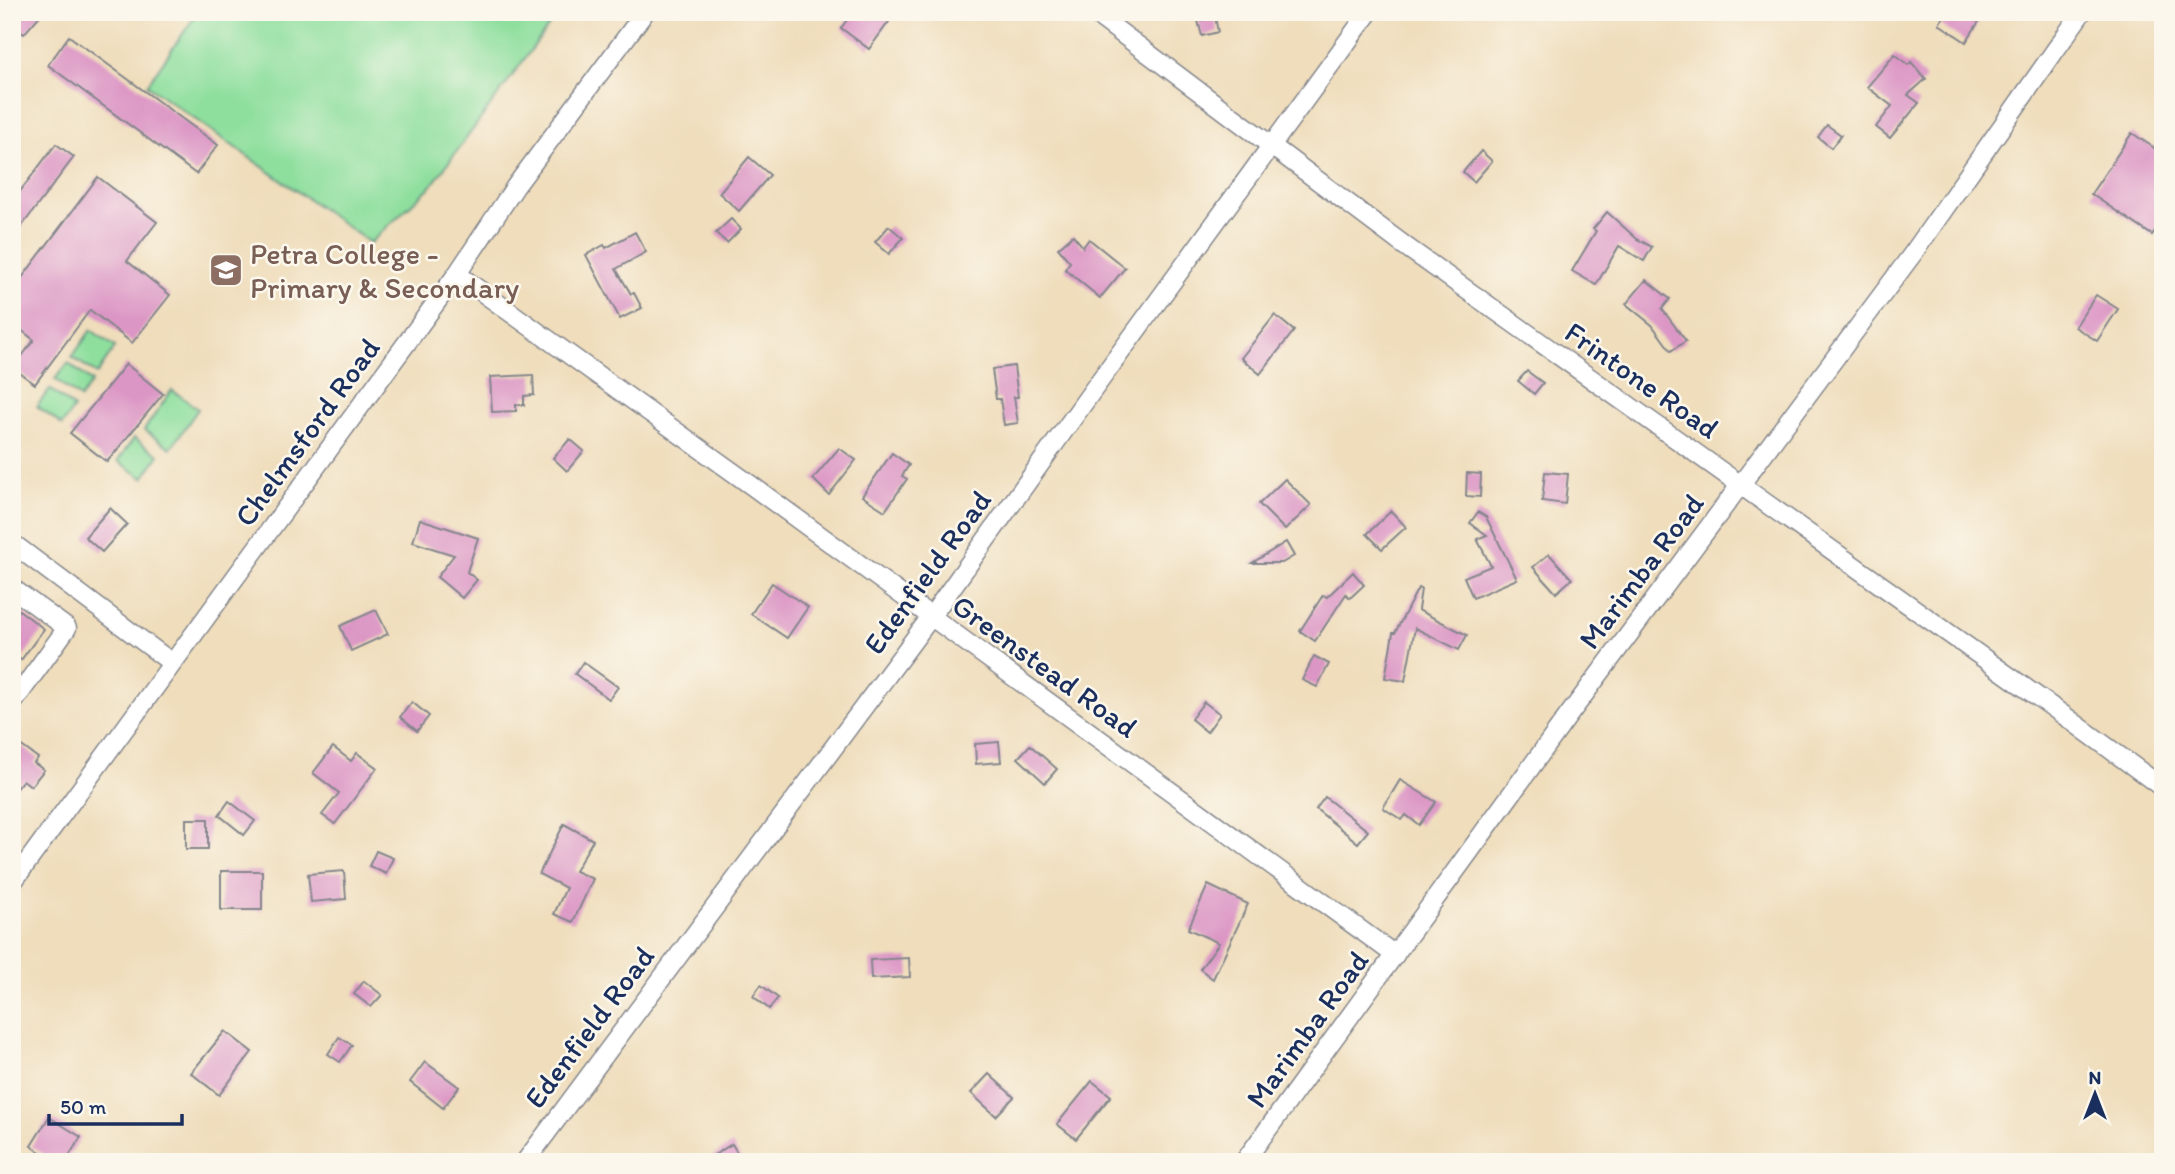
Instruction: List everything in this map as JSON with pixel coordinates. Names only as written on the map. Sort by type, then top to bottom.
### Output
[{"type":"street","name":"Chelmsford Road","points":[[12,883],[457,274],[515,187],[645,12]]},
{"type":"street","name":"Frintone Road","points":[[1093,12],[1405,246],[2163,788]]},
{"type":"street","name":"Edenfield Road","points":[[525,1162],[930,618],[1369,12]]},
{"type":"street","name":"Marimba Road","points":[[1244,1162],[1568,716],[1914,252],[2073,15]]},
{"type":"street","name":"Greenstead Road","points":[[457,274],[1395,955]]},
{"type":"street","points":[[12,543],[172,663]]},
{"type":"street","points":[[12,587],[67,628],[12,704]]},
{"type":"green space","points":[[198,12],[559,12],[432,185],[370,243],[147,85]]},
{"type":"green space","points":[[91,330],[115,347],[97,374],[72,357]]},
{"type":"green space","points":[[68,363],[92,382],[80,398],[55,379]]},
{"type":"green space","points":[[50,389],[74,408],[62,425],[37,406]]},
{"type":"green space","points":[[172,390],[198,409],[171,448],[144,430]]},
{"type":"green space","points":[[134,438],[159,455],[143,478],[118,461]]},
{"type":"building","points":[[12,12],[43,12],[24,34],[12,26]]},
{"type":"building","points":[[853,12],[896,12],[869,49],[841,28]]},
{"type":"building","points":[[1947,12],[1985,12],[1966,42],[1939,24]]},
{"type":"building","points":[[1215,17],[1218,32],[1202,36],[1198,21]]},
{"type":"building","points":[[69,36],[218,145],[196,174],[48,65]]},
{"type":"building","points":[[1895,54],[1908,65],[1911,62],[1926,79],[1908,95],[1919,103],[1890,138],[1876,127],[1892,106],[1867,87]]},
{"type":"building","points":[[1827,125],[1841,135],[1831,148],[1818,137]]},
{"type":"building","points":[[2132,133],[2163,154],[2163,219],[2152,235],[2091,194]]},
{"type":"building","points":[[56,144],[74,157],[12,239],[12,202]]},
{"type":"building","points":[[1481,151],[1492,161],[1474,182],[1463,172]]},
{"type":"building","points":[[749,157],[770,175],[739,211],[719,193]]},
{"type":"building","points":[[98,177],[157,222],[127,261],[170,295],[132,343],[90,310],[35,384],[13,368],[34,340],[12,323],[12,291]]},
{"type":"building","points":[[1607,212],[1637,239],[1652,247],[1644,261],[1619,246],[1596,285],[1572,271],[1596,231],[1593,229]]},
{"type":"building","points":[[731,219],[741,229],[727,243],[716,233]]},
{"type":"building","points":[[889,226],[903,238],[889,254],[875,242]]},
{"type":"building","points":[[635,232],[646,252],[616,269],[642,308],[620,319],[586,255],[604,245],[606,248]]},
{"type":"building","points":[[1073,235],[1083,247],[1089,239],[1125,268],[1100,298],[1065,269],[1070,262],[1058,248]]},
{"type":"building","points":[[1646,280],[1670,299],[1662,309],[1686,341],[1671,351],[1652,325],[1626,304]]},
{"type":"building","points":[[2096,295],[2118,309],[2097,341],[2075,327]]},
{"type":"building","points":[[1275,315],[1294,331],[1260,374],[1241,358]]},
{"type":"building","points":[[126,364],[163,394],[107,462],[70,433]]},
{"type":"building","points":[[1014,366],[1018,397],[1014,397],[1018,423],[1004,425],[1000,399],[996,399],[992,369]]},
{"type":"building","points":[[1527,371],[1543,383],[1534,394],[1518,381]]},
{"type":"building","points":[[533,375],[534,395],[524,396],[524,405],[516,405],[516,411],[492,412],[490,377]]},
{"type":"building","points":[[570,439],[584,451],[567,471],[553,458]]},
{"type":"building","points":[[839,448],[856,460],[829,495],[813,479]]},
{"type":"building","points":[[892,453],[909,465],[902,476],[907,479],[885,511],[862,496]]},
{"type":"building","points":[[1545,472],[1568,474],[1565,504],[1542,501]]},
{"type":"building","points":[[1467,473],[1481,474],[1480,497],[1466,496]]},
{"type":"building","points":[[1285,479],[1311,505],[1285,530],[1259,504]]},
{"type":"building","points":[[110,508],[127,524],[102,552],[85,537]]},
{"type":"building","points":[[1391,511],[1406,527],[1382,549],[1367,534]]},
{"type":"building","points":[[1478,512],[1486,517],[1517,579],[1473,598],[1464,577],[1491,566],[1477,539],[1487,535],[1470,523]]},
{"type":"building","points":[[420,519],[478,538],[467,572],[477,580],[462,598],[437,577],[454,555],[413,542]]},
{"type":"building","points":[[1286,542],[1294,556],[1282,563],[1252,563]]},
{"type":"building","points":[[1549,554],[1572,579],[1556,593],[1533,567]]},
{"type":"building","points":[[1353,572],[1364,585],[1350,598],[1346,594],[1315,641],[1300,631],[1323,595],[1327,597]]},
{"type":"building","points":[[772,583],[808,607],[787,638],[751,614]]},
{"type":"building","points":[[1418,588],[1421,589],[1418,610],[1467,635],[1459,650],[1415,628],[1405,681],[1385,678],[1393,633]]},
{"type":"building","points":[[19,610],[44,629],[21,660],[12,653],[12,619]]},
{"type":"building","points":[[376,610],[388,634],[351,651],[340,626]]},
{"type":"building","points":[[1314,656],[1329,664],[1317,687],[1302,680]]},
{"type":"building","points":[[583,662],[618,687],[609,699],[575,674]]},
{"type":"building","points":[[412,702],[429,716],[417,731],[400,717]]},
{"type":"building","points":[[1204,702],[1220,714],[1207,732],[1191,719]]},
{"type":"building","points":[[12,739],[38,758],[34,763],[44,770],[31,786],[23,780],[12,793]]},
{"type":"building","points":[[999,742],[1001,762],[976,764],[975,744]]},
{"type":"building","points":[[1030,745],[1057,769],[1045,783],[1018,758]]},
{"type":"building","points":[[333,747],[351,761],[357,753],[377,768],[335,824],[322,815],[339,793],[313,773]]},
{"type":"building","points":[[1400,780],[1436,802],[1419,825],[1406,815],[1402,820],[1383,808]]},
{"type":"building","points":[[1325,797],[1368,831],[1358,843],[1316,809]]},
{"type":"building","points":[[229,801],[255,821],[244,835],[219,815]]},
{"type":"building","points":[[186,819],[208,819],[208,849],[186,849]]},
{"type":"building","points":[[564,824],[593,840],[575,871],[593,879],[573,922],[554,914],[566,888],[539,874]]},
{"type":"building","points":[[376,851],[393,858],[386,874],[369,866]]},
{"type":"building","points":[[221,871],[262,871],[262,910],[221,910]]},
{"type":"building","points":[[344,871],[346,899],[311,902],[308,874]]},
{"type":"building","points":[[1208,885],[1248,904],[1213,979],[1200,969],[1219,943],[1188,929]]},
{"type":"building","points":[[909,958],[910,977],[871,979],[870,960]]},
{"type":"building","points":[[364,981],[382,995],[371,1007],[354,994]]},
{"type":"building","points":[[761,985],[778,998],[769,1009],[753,996]]},
{"type":"building","points":[[225,1031],[252,1052],[219,1095],[191,1073]]},
{"type":"building","points":[[339,1037],[352,1045],[340,1062],[328,1054]]},
{"type":"building","points":[[425,1062],[459,1087],[443,1108],[410,1082]]},
{"type":"building","points":[[989,1074],[1014,1097],[996,1116],[971,1093]]},
{"type":"building","points":[[1092,1081],[1111,1096],[1076,1139],[1057,1124]]},
{"type":"building","points":[[49,1117],[81,1137],[65,1162],[56,1162],[31,1146]]},
{"type":"building","points":[[732,1144],[743,1162],[703,1162]]},
{"type":"place","name":"Petra College - Primary & Secondary","points":[[226,270]]}]
